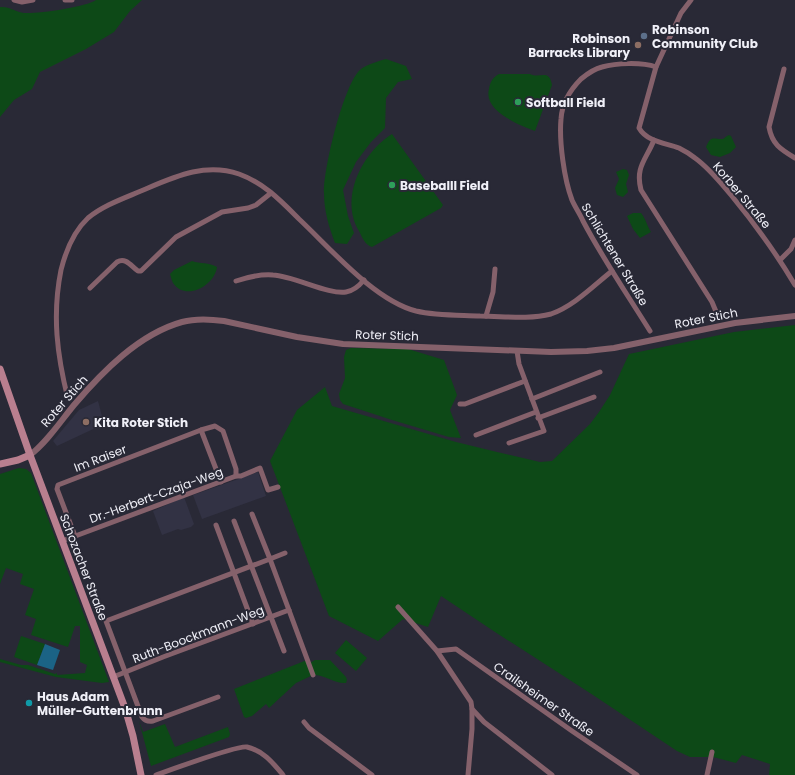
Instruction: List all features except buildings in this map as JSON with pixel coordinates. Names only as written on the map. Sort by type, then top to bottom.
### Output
[{"type":"main road","name":"Schozacher Straße","points":[[0,369],[30,455],[130,725],[141,775]]},
{"type":"main road","points":[[0,464],[18,460],[30,455]]},
{"type":"street","points":[[14,0],[22,2],[33,0]]},
{"type":"street","points":[[65,0],[72,0]]},
{"type":"street","name":"Korber Straße","points":[[691,0],[682,13],[656,67],[639,128],[644,135],[681,149],[709,170],[752,220],[780,260],[795,285]]},
{"type":"street","name":"Schlichtener Straße","points":[[650,331],[612,271],[572,200],[566,178],[563,158],[560,118],[572,89],[589,72],[612,65],[646,63],[656,67]]},
{"type":"street","points":[[784,69],[769,127],[771,136],[776,145],[795,158]]},
{"type":"street","points":[[654,140],[640,168],[638,179],[641,190],[712,302],[717,314]]},
{"type":"street","points":[[68,399],[58,353],[56,300],[64,257],[72,239],[82,224],[96,212],[171,178],[197,171],[209,170],[232,172],[260,184],[364,280],[388,299],[416,310],[436,314],[486,316],[532,317],[551,314],[570,304],[612,271]]},
{"type":"street","points":[[90,288],[116,262],[121,260],[126,261],[135,269],[140,271],[176,237],[222,212],[248,208],[256,205],[271,193]]},
{"type":"street","points":[[780,260],[791,249],[795,240]]},
{"type":"street","points":[[486,316],[493,292],[495,269]]},
{"type":"street","points":[[236,281],[259,275],[274,275],[290,278],[329,290],[342,292],[355,289],[364,280]]},
{"type":"street","name":"Roter Stich","points":[[30,455],[40,448],[83,395],[116,362],[143,341],[158,332],[187,321],[213,319],[297,337],[343,344],[517,351],[587,351],[614,348],[735,323],[795,316]]},
{"type":"street","points":[[509,444],[544,431],[519,364],[517,351]]},
{"type":"street","points":[[532,399],[600,372]]},
{"type":"street","points":[[460,404],[465,404],[525,380]]},
{"type":"street","points":[[538,418],[594,397]]},
{"type":"street","points":[[476,435],[536,412]]},
{"type":"street","name":"Im Raiser","points":[[75,536],[57,489],[58,485],[201,430],[214,426],[223,431],[236,469],[236,476]]},
{"type":"street","points":[[201,430],[221,482]]},
{"type":"street","name":"Dr.-Herbert-Czaja-Weg","points":[[62,541],[260,468],[268,490],[278,487]]},
{"type":"street","points":[[252,514],[313,675]]},
{"type":"street","points":[[234,521],[284,651]]},
{"type":"street","points":[[216,524],[253,624]]},
{"type":"street","points":[[218,697],[149,722],[145,721],[142,717],[106,621],[285,553]]},
{"type":"street","points":[[398,607],[437,651],[471,702],[472,729],[468,775]]},
{"type":"street","name":"Ruth-Boockmann-Weg","points":[[113,677],[289,610]]},
{"type":"street","name":"Crailsheimer Straße","points":[[437,651],[456,649],[572,732],[637,775]]},
{"type":"street","points":[[472,709],[484,722],[552,775]]},
{"type":"street","points":[[304,722],[309,728],[372,775]]},
{"type":"street","points":[[156,775],[243,747],[267,756],[283,775]]},
{"type":"street","points":[[707,775],[712,752]]},
{"type":"street","points":[[540,775],[543,768]]},
{"type":"shaded area","name":"Kita Roter Stich","points":[[98,401],[104,424],[57,446],[53,441],[79,410]]},
{"type":"shaded area","points":[[258,472],[266,496],[202,519],[193,495]]},
{"type":"shaded area","points":[[184,497],[194,524],[191,527],[181,530],[178,529],[162,535],[153,511]]},
{"type":"green space","points":[[96,0],[142,0],[130,11],[114,32],[86,49],[40,72],[32,89],[14,100],[0,117],[0,7],[6,7],[24,13],[39,12],[61,10],[91,3]]},
{"type":"green space","points":[[386,59],[406,66],[412,79],[398,82],[386,98],[385,128],[371,142],[356,162],[343,190],[348,216],[354,233],[347,244],[335,243],[327,219],[324,193],[327,166],[336,127],[354,77],[361,69]]},
{"type":"green space","name":"Softball Field","points":[[499,74],[546,75],[551,80],[552,85],[535,131],[512,121],[491,104],[489,97],[489,86],[493,78]]},
{"type":"green space","name":"Baseballl Field","points":[[392,134],[443,205],[441,208],[372,247],[364,240],[353,218],[353,190],[357,176],[372,152],[381,142]]},
{"type":"green space","points":[[729,135],[731,136],[736,147],[730,153],[720,157],[711,155],[706,147],[710,140],[713,138],[723,139]]},
{"type":"green space","points":[[623,169],[627,170],[629,175],[626,184],[628,192],[623,197],[617,195],[615,188],[619,179],[616,172]]},
{"type":"green space","points":[[633,213],[641,213],[651,232],[640,238],[633,229],[627,216]]},
{"type":"green space","points":[[192,261],[211,264],[217,267],[215,274],[206,285],[199,289],[185,291],[179,289],[173,283],[170,274],[174,270]]},
{"type":"green space","points":[[795,325],[795,775],[769,775],[770,764],[742,755],[736,763],[713,757],[690,757],[677,751],[441,596],[428,627],[403,619],[378,641],[329,616],[270,461],[297,410],[325,387],[332,406],[456,442],[540,462],[552,461],[590,424],[599,412],[610,395],[629,354],[734,332]]},
{"type":"green space","points":[[351,348],[408,349],[444,360],[457,395],[450,410],[461,438],[449,437],[343,404],[340,400],[339,394],[345,378],[344,357],[346,350]]},
{"type":"green space","points":[[19,468],[26,469],[31,473],[109,682],[102,683],[56,677],[0,662],[0,659],[21,665],[28,665],[55,674],[57,673],[57,675],[85,673],[87,665],[80,662],[80,626],[75,626],[68,647],[31,635],[36,619],[25,615],[34,589],[20,584],[23,574],[6,568],[0,584],[0,474]]},
{"type":"green space","points":[[21,636],[45,644],[37,665],[14,657]]},
{"type":"green space","points":[[346,640],[367,658],[356,671],[335,653]]},
{"type":"green space","points":[[307,660],[313,675],[296,683],[269,708],[266,704],[252,716],[246,718],[244,717],[234,689]]},
{"type":"green space","points":[[315,660],[330,660],[346,677],[346,683],[314,675],[310,663]]},
{"type":"green space","points":[[139,721],[143,732],[165,724],[175,747],[228,727],[230,734],[229,737],[151,766]]},
{"type":"water","points":[[45,644],[60,650],[53,670],[37,665]]},
{"type":"place","name":"Robinson Community Club","points":[[644,36]]},
{"type":"place","name":"Robinson Barracks Library","points":[[638,45]]},
{"type":"place","name":"Softball Field","points":[[518,102]]},
{"type":"place","name":"Baseballl Field","points":[[392,185]]},
{"type":"place","name":"Kita Roter Stich","points":[[86,422]]},
{"type":"place","name":"Haus Adam Müller-Guttenbrunn","points":[[29,703]]}]
